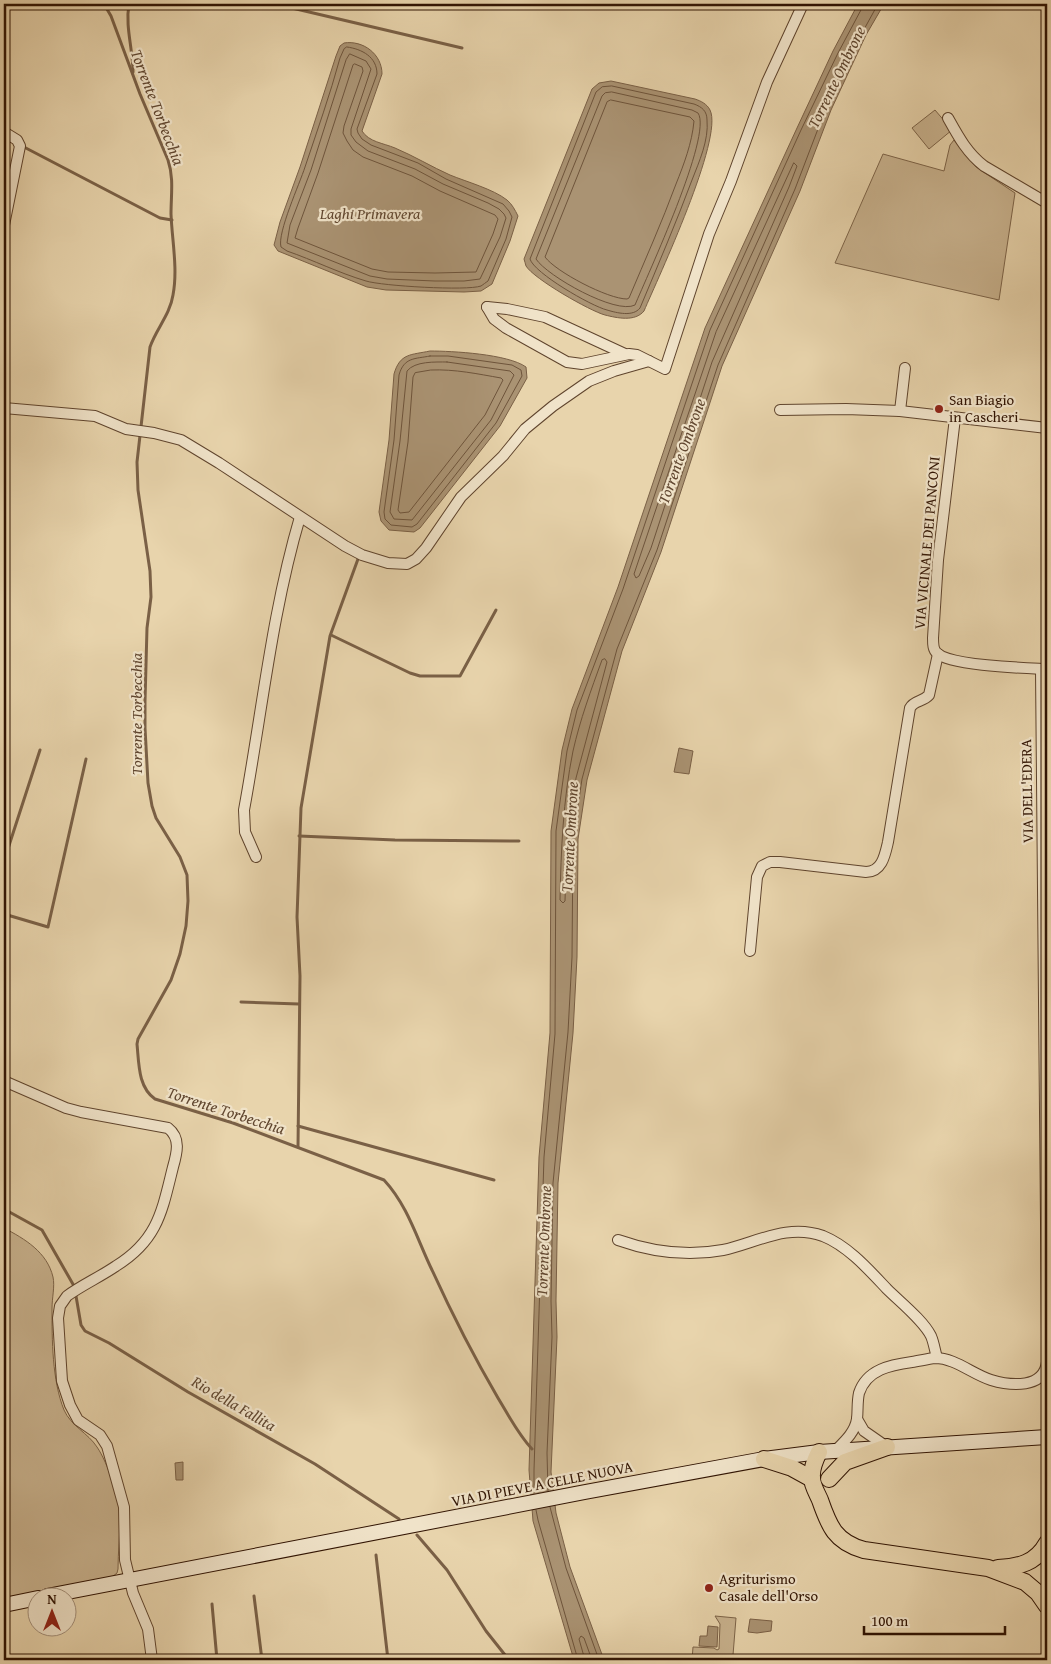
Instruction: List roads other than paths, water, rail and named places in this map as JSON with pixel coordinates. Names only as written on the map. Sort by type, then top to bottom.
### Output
[{"type":"highway","points":[[829,1479],[845,1462],[887,1447]]},
{"type":"highway","points":[[819,1452],[828,1467],[829,1479],[825,1516]]},
{"type":"highway","points":[[819,1452],[813,1466],[812,1479],[825,1516],[836,1534],[855,1548],[988,1568],[1012,1568],[1024,1565],[1038,1556],[1047,1543]]},
{"type":"highway","points":[[764,1459],[792,1468],[812,1479]]},
{"type":"highway","points":[[988,1568],[1025,1582],[1038,1593],[1047,1606]]},
{"type":"main road","name":"VIA DI PIEVE A CELLE NUOVA","points":[[78,1590],[764,1459],[836,1450],[1047,1436]]},
{"type":"main road","points":[[4,1605],[28,1600]]},
{"type":"street","points":[[625,354],[545,317],[487,307],[494,319],[506,328],[567,362],[582,364],[625,354],[633,354],[666,369],[709,234],[731,181],[767,82],[802,4]]},
{"type":"street","points":[[948,118],[964,146],[978,162],[1047,203]]},
{"type":"street","points":[[4,132],[17,140],[20,146],[4,225]]},
{"type":"street","points":[[4,408],[95,416],[126,429],[170,436],[188,443],[344,546],[362,555],[395,564],[407,564],[412,562],[426,548],[461,497],[491,469],[525,429],[553,406],[590,381],[614,371],[649,361]]},
{"type":"street","points":[[900,411],[905,368]]},
{"type":"street","points":[[780,410],[846,409],[900,411],[1047,428]]},
{"type":"street","name":"VIA VICINALE DEI PANCONI","points":[[938,654],[934,648],[933,638],[936,583],[955,418]]},
{"type":"street","points":[[256,857],[245,832],[244,810],[276,617],[291,546],[300,517]]},
{"type":"street","points":[[750,951],[757,877],[762,866],[770,862],[780,862],[866,872],[871,872],[879,867],[885,855],[888,842],[910,708],[914,703],[925,699],[929,695],[938,654],[949,659],[988,666],[1044,669]]},
{"type":"street","name":"VIA DELL'EDERA","points":[[1044,669],[1047,1333]]},
{"type":"street","points":[[4,1081],[66,1108],[168,1128],[177,1138],[176,1155],[161,1214],[147,1240],[129,1258],[67,1296],[60,1306],[59,1313],[62,1381],[70,1405],[78,1420],[100,1435],[107,1446],[124,1507],[124,1550],[129,1580],[148,1629],[152,1660]]},
{"type":"street","points":[[618,1240],[653,1251],[697,1252],[725,1250],[774,1234],[796,1232],[823,1236],[840,1246],[870,1271],[920,1322],[931,1337],[936,1358]]},
{"type":"street","points":[[836,1450],[852,1432],[857,1419],[860,1390],[865,1382],[877,1371],[896,1364],[936,1358],[948,1361],[991,1380],[1026,1384],[1038,1380],[1045,1372],[1047,1362]]},
{"type":"street","points":[[857,1419],[864,1431],[887,1447]]},
{"type":"water","name":"Torrente Ombrone","points":[[858,4],[884,4],[866,35],[831,110],[800,191],[722,366],[661,552],[622,651],[587,780],[578,839],[577,957],[573,1033],[558,1183],[557,1337],[551,1472],[556,1513],[570,1567],[604,1660],[574,1660],[533,1521],[529,1470],[539,1157],[550,1033],[551,831],[562,750],[572,709],[618,587],[705,328],[833,51]]},
{"type":"water","name":"Laghi Primavera","points":[[344,43],[364,46],[375,55],[381,67],[382,74],[362,131],[368,138],[402,151],[450,175],[495,192],[507,200],[515,209],[518,216],[510,241],[492,284],[481,291],[386,290],[367,287],[278,251],[274,245],[336,56],[340,46]]},
{"type":"water","points":[[611,81],[695,99],[706,104],[710,110],[712,125],[708,149],[699,177],[675,240],[644,311],[631,318],[605,315],[576,301],[531,272],[526,266],[524,259],[592,89],[599,83]]},
{"type":"water","points":[[430,351],[494,356],[506,359],[526,367],[527,378],[500,426],[420,528],[414,532],[389,530],[381,521],[379,512],[389,440],[394,374],[399,362],[407,356]]},
{"type":"water","points":[[679,748],[693,751],[689,774],[674,772]]},
{"type":"water","points":[[183,1462],[183,1480],[176,1480],[175,1463]]},
{"type":"water","points":[[750,1619],[772,1621],[771,1631],[748,1632]]},
{"type":"water","points":[[708,1626],[718,1627],[717,1647],[699,1646],[700,1636],[707,1636]]},
{"type":"waterway","name":"Torrente Torbecchia","points":[[104,4],[111,16],[170,167],[175,265],[171,302],[150,347],[137,462],[138,490],[150,571],[151,597],[147,628],[145,701],[148,783],[156,818],[180,857],[187,875],[188,901],[186,926],[180,954],[171,980],[138,1039],[138,1059],[142,1082],[149,1094],[155,1099],[233,1123],[384,1180],[406,1212],[447,1303],[480,1367],[514,1425],[532,1449]]},
{"type":"waterway","points":[[129,4],[128,21],[133,72]]},
{"type":"waterway","points":[[275,4],[462,48]]},
{"type":"waterway","points":[[22,146],[160,218],[172,220]]},
{"type":"waterway","points":[[298,1147],[300,976],[297,917],[301,808],[330,636],[358,559]]},
{"type":"waterway","points":[[331,635],[410,673],[420,676],[460,676],[496,610]]},
{"type":"waterway","points":[[4,861],[40,750]]},
{"type":"waterway","points":[[4,914],[48,927],[86,759]]},
{"type":"waterway","points":[[299,836],[395,840],[519,841]]},
{"type":"waterway","points":[[241,1002],[299,1004]]},
{"type":"waterway","points":[[298,1126],[494,1180]]},
{"type":"waterway","name":"Rio della Fallita","points":[[4,1209],[42,1230],[74,1286]]},
{"type":"waterway","name":"Rio della Fallita","points":[[76,1296],[81,1325],[85,1331],[109,1343],[188,1392],[315,1464],[399,1519]]},
{"type":"waterway","name":"Rio della Fallita","points":[[417,1535],[447,1570],[486,1631],[509,1660]]},
{"type":"waterway","points":[[376,1555],[388,1660]]},
{"type":"waterway","points":[[254,1596],[262,1660]]},
{"type":"waterway","points":[[212,1604],[217,1660]]},
{"type":"place","name":"San Biagio in Cascheri","points":[[939,409]]},
{"type":"place","name":"Agriturismo Casale dell'Orso","points":[[709,1588]]}]
